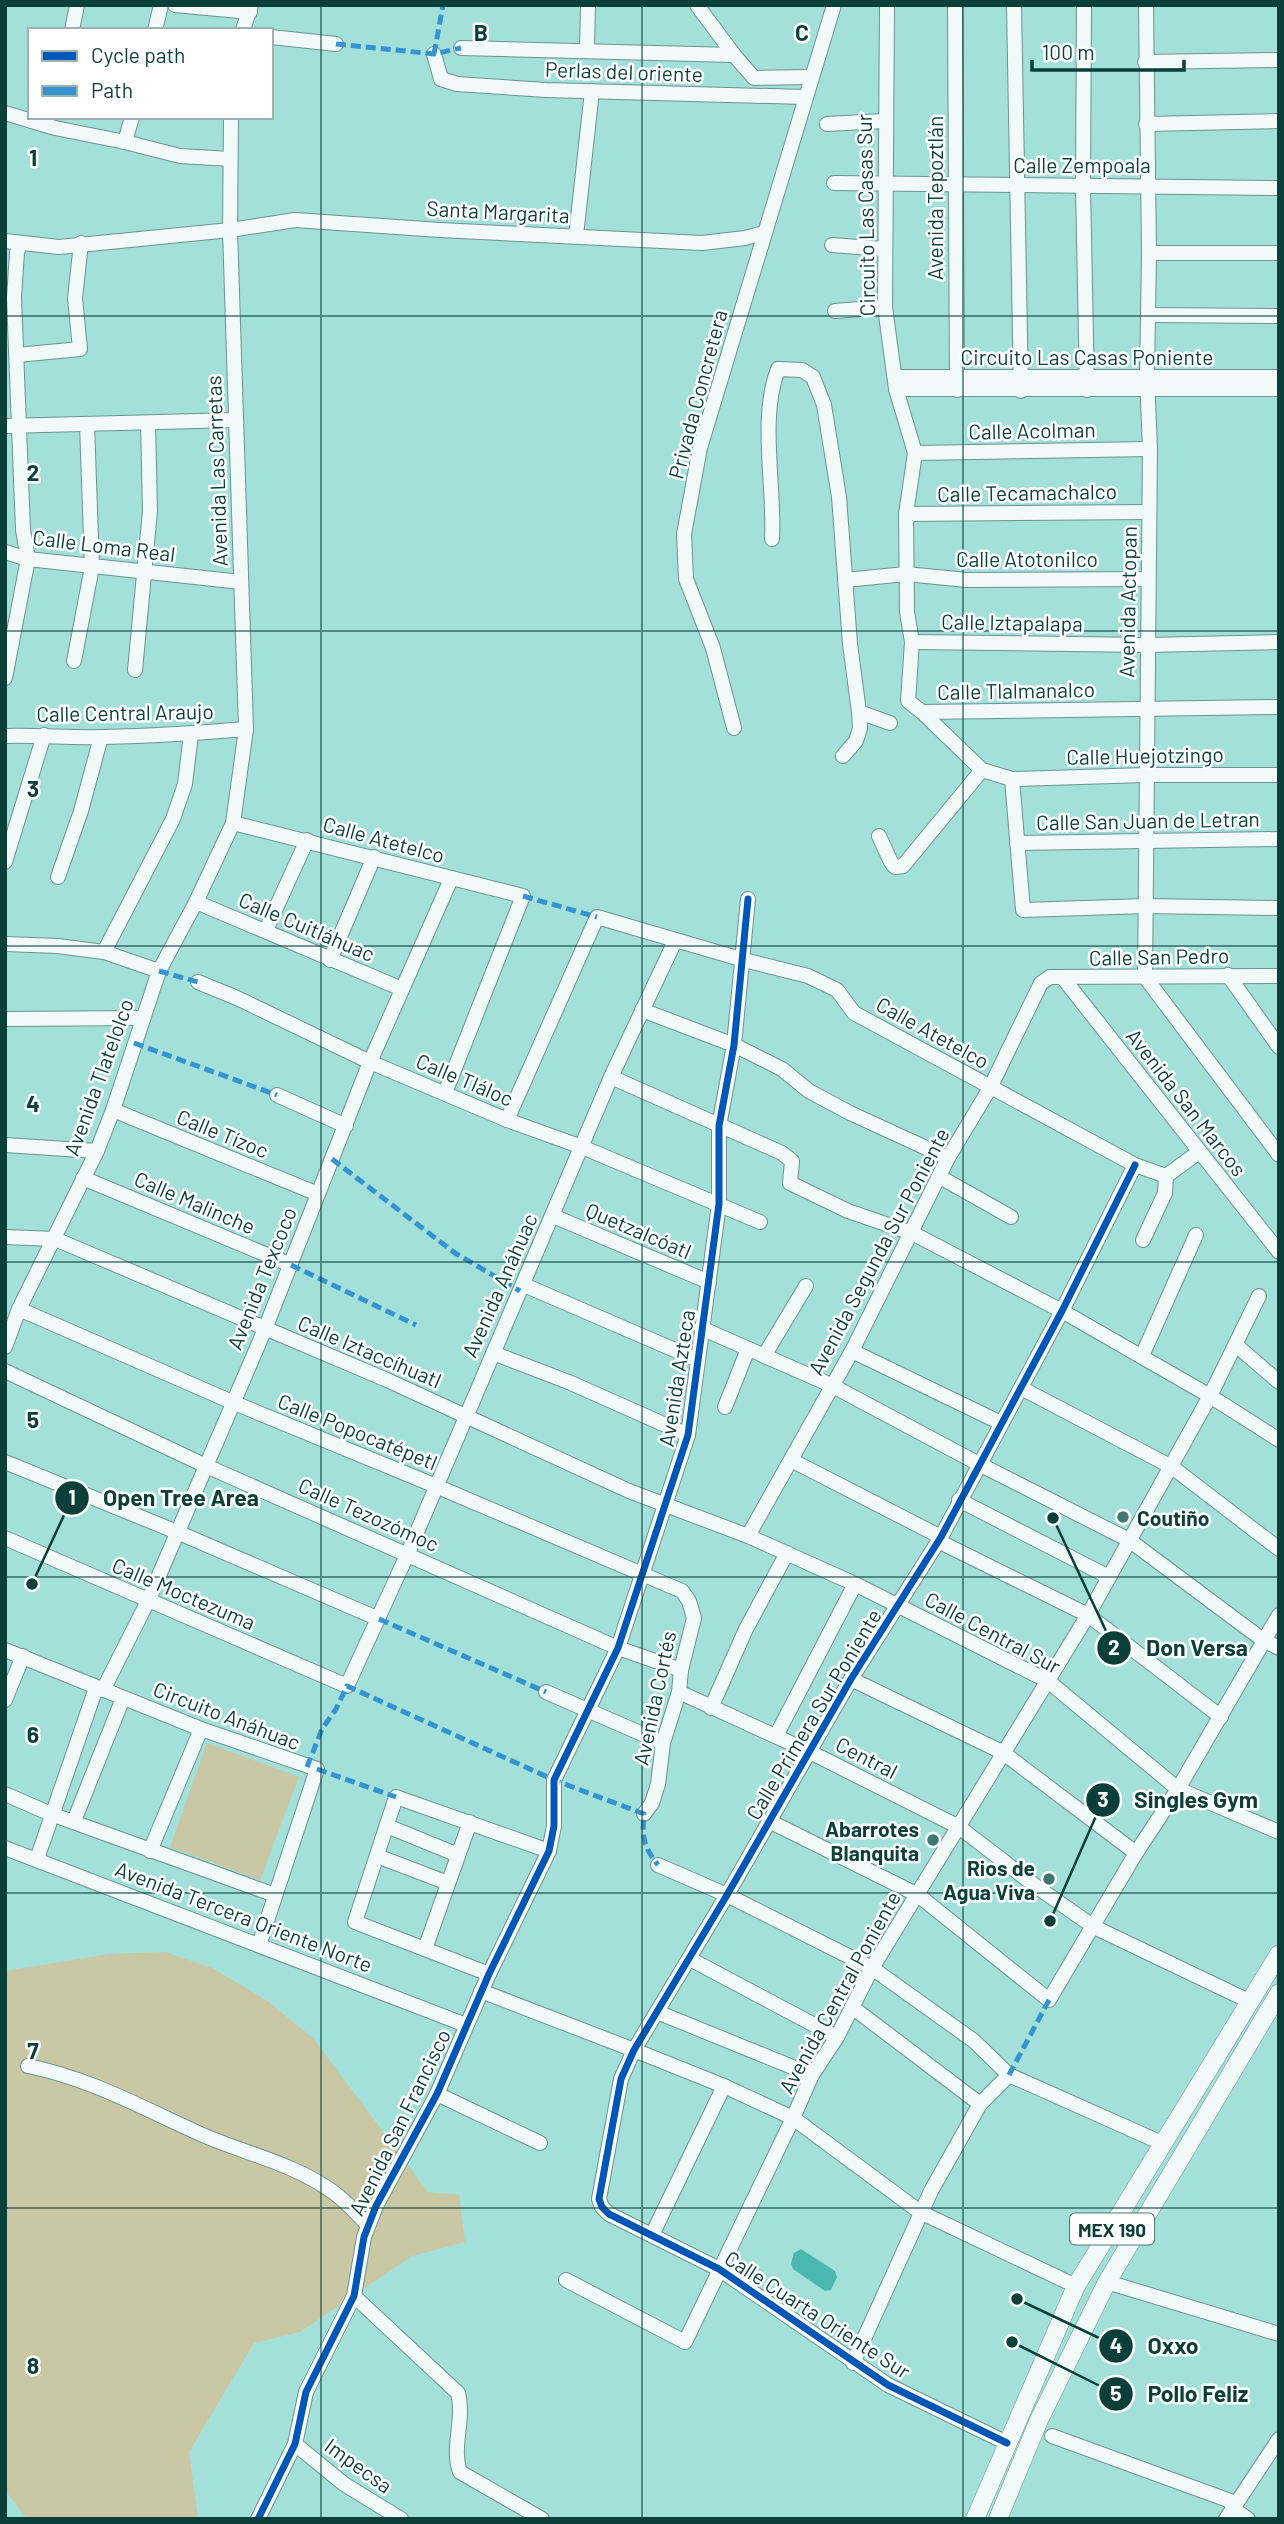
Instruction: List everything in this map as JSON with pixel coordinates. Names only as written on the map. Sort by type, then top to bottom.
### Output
[{"type":"main road","name":"MEX 190","points":[[975,2519],[1076,2286],[1279,1954]]},
{"type":"main road","name":"MEX 190","points":[[999,2519],[1040,2420],[1107,2282],[1279,1993]]},
{"type":"street","points":[[72,28],[77,5]]},
{"type":"street","points":[[155,28],[161,5]]},
{"type":"street","points":[[176,5],[250,9],[244,28]]},
{"type":"street","points":[[587,51],[588,5]]},
{"type":"street","points":[[697,5],[734,55]]},
{"type":"street","name":"Privada Concretera","points":[[734,728],[713,648],[686,579],[684,534],[699,449],[834,5]]},
{"type":"street","name":"Circuito Las Casas Sur","points":[[887,5],[884,121],[885,307],[896,383],[915,453],[906,514],[907,612],[912,642],[908,701],[982,771],[1012,779]]},
{"type":"street","name":"Avenida Tepoztlán","points":[[955,5],[957,383]]},
{"type":"street","points":[[1014,5],[1020,384]]},
{"type":"street","points":[[1084,5],[1083,186],[1087,384]]},
{"type":"street","name":"Avenida Actopan","points":[[1145,977],[1150,449],[1146,5]]},
{"type":"street","points":[[273,37],[335,44]]},
{"type":"street","name":"Perlas del oriente","points":[[461,48],[734,55],[754,78],[811,77]]},
{"type":"street","name":"Perlas del oriente","points":[[434,54],[441,79],[457,84],[805,97]]},
{"type":"street","points":[[1146,62],[1279,60]]},
{"type":"street","points":[[576,236],[592,91]]},
{"type":"street","points":[[5,113],[28,118]]},
{"type":"street","points":[[36,119],[180,156],[230,159]]},
{"type":"street","points":[[125,142],[131,119]]},
{"type":"street","name":"Avenida Las Carretas","points":[[231,119],[230,230],[246,729],[233,823]]},
{"type":"street","points":[[827,124],[884,121]]},
{"type":"street","points":[[1146,124],[1279,121]]},
{"type":"street","name":"Calle Zempoala","points":[[834,183],[1279,188]]},
{"type":"street","name":"Santa Margarita","points":[[5,242],[59,247],[230,230],[295,220],[702,243],[764,233]]},
{"type":"street","points":[[5,678],[28,559],[13,426],[17,355],[14,298],[17,252],[21,243]]},
{"type":"street","points":[[17,355],[80,349],[75,298],[81,243]]},
{"type":"street","points":[[832,245],[884,248]]},
{"type":"street","points":[[1149,253],[1279,253]]},
{"type":"street","points":[[835,311],[885,307]]},
{"type":"street","points":[[1149,315],[1279,316]]},
{"type":"street","points":[[772,539],[769,453],[772,383],[778,369],[802,370],[813,377],[824,405],[839,497],[859,712],[856,741],[843,756]]},
{"type":"street","name":"Circuito Las Casas Poniente","points":[[896,383],[1087,384],[1279,377]]},
{"type":"street","name":"Circuito Las Casas Poniente","points":[[1148,383],[1279,389]]},
{"type":"street","points":[[13,426],[236,420]]},
{"type":"street","points":[[135,670],[149,511],[148,423]]},
{"type":"street","points":[[74,661],[92,567],[87,424]]},
{"type":"street","name":"Calle Acolman","points":[[915,453],[1150,449]]},
{"type":"street","name":"Calle Tecamachalco","points":[[906,514],[1149,512]]},
{"type":"street","name":"Calle Loma Real","points":[[5,552],[28,559],[241,582]]},
{"type":"street","name":"Calle Atotonilco","points":[[845,580],[906,574],[967,580],[1147,579]]},
{"type":"street","name":"Calle Iztapalapa","points":[[912,642],[1147,645],[1279,642]]},
{"type":"street","name":"Calle Tlalmanalco","points":[[922,712],[1279,707]]},
{"type":"street","points":[[859,712],[890,723]]},
{"type":"street","name":"Calle Central Araujo","points":[[5,736],[101,737],[246,729]]},
{"type":"street","points":[[104,952],[173,819],[185,784],[191,734]]},
{"type":"street","points":[[5,862],[44,735]]},
{"type":"street","points":[[58,877],[81,811],[101,737]]},
{"type":"street","points":[[879,836],[895,867],[903,866],[982,771]]},
{"type":"street","name":"Calle Huejotzingo","points":[[1012,779],[1279,775]]},
{"type":"street","points":[[1012,779],[1023,910],[1146,906],[1279,908]]},
{"type":"street","name":"Calle Atetelco","points":[[233,823],[523,896],[445,1093]]},
{"type":"street","name":"Avenida Tlatelolco","points":[[5,1347],[8,1325],[55,1239],[97,1151],[159,971],[196,902],[233,823]]},
{"type":"street","name":"Calle San Juan de Letran","points":[[1017,843],[1279,839]]},
{"type":"street","points":[[266,930],[307,840]]},
{"type":"street","points":[[330,960],[374,857]]},
{"type":"street","name":"Avenida Texcoco","points":[[37,1859],[51,1814],[100,1689],[148,1601],[204,1465],[265,1329],[370,1062],[451,879]]},
{"type":"street","name":"Avenida Azteca","points":[[554,1780],[618,1648],[688,1435],[719,1204],[719,1126],[734,1045],[748,899]]},
{"type":"street","name":"Calle Cuitláhuac","points":[[196,902],[402,989]]},
{"type":"street","name":"Calle Atetelco","points":[[507,1120],[597,917],[675,941],[808,976],[837,990],[854,1013],[1135,1166],[1166,1176]]},
{"type":"street","name":"Avenida Anáhuac","points":[[346,1686],[408,1553],[611,1077],[675,941]]},
{"type":"street","points":[[5,944],[58,946],[104,952],[159,971]]},
{"type":"street","points":[[1228,975],[1279,1046]]},
{"type":"street","name":"Calle San Pedro","points":[[1041,983],[1050,978],[1279,976]]},
{"type":"street","points":[[1145,977],[1279,1156]]},
{"type":"street","name":"Avenida San Marcos","points":[[1063,978],[1279,1252]]},
{"type":"street","name":"Calle Tláloc","points":[[198,982],[370,1062],[760,1222]]},
{"type":"street","name":"Avenida Segunda Sur Poniente","points":[[748,1536],[852,1351],[948,1157],[990,1088],[1041,983]]},
{"type":"street","points":[[642,1010],[734,1045],[782,1069],[809,1091],[850,1113],[948,1157]]},
{"type":"street","points":[[5,1019],[143,1018]]},
{"type":"street","points":[[611,1077],[782,1153],[792,1161],[790,1183],[848,1210],[912,1233],[1062,1311],[1210,1396],[1279,1440]]},
{"type":"street","points":[[277,1095],[346,1126]]},
{"type":"street","name":"Calle Tízoc","points":[[113,1110],[318,1195]]},
{"type":"street","points":[[5,1145],[97,1151]]},
{"type":"street","points":[[1143,1240],[1165,1193],[1166,1176],[1199,1152]]},
{"type":"street","name":"Calle Primera Sur Poniente","points":[[609,2214],[599,2199],[608,2162],[613,2113],[621,2079],[634,2050],[690,1959],[850,1679],[939,1539],[1062,1311],[1135,1166]]},
{"type":"street","points":[[940,1177],[1011,1217]]},
{"type":"street","name":"Calle Malinche","points":[[83,1178],[291,1265]]},
{"type":"street","name":"Quetzalcóatl","points":[[553,1216],[709,1282]]},
{"type":"street","points":[[1142,1356],[1196,1235]]},
{"type":"street","points":[[5,1237],[55,1239]]},
{"type":"street","name":"Calle Iztaccíhuatl","points":[[55,1239],[387,1380],[629,1491],[666,1505]]},
{"type":"street","points":[[524,1285],[698,1360]]},
{"type":"street","points":[[764,1356],[806,1286]]},
{"type":"street","name":"Avenida Central Poniente","points":[[566,2280],[685,2342],[812,2075],[836,2037],[872,1968],[1088,1615],[1237,1346],[1259,1296]]},
{"type":"street","name":"Calle Popocatépetl","points":[[19,1309],[232,1402],[682,1591]]},
{"type":"street","points":[[701,1328],[831,1385],[1129,1540],[1263,1640],[1279,1648]]},
{"type":"street","points":[[1237,1346],[1279,1382]]},
{"type":"street","points":[[725,1407],[748,1349]]},
{"type":"street","points":[[852,1351],[1001,1423]]},
{"type":"street","points":[[493,1353],[571,1383],[688,1435]]},
{"type":"street","name":"Calle Tezozómoc","points":[[5,1371],[204,1465],[618,1648],[681,1670]]},
{"type":"street","points":[[1021,1388],[1172,1467],[1279,1549]]},
{"type":"street","points":[[791,1460],[1088,1615],[1221,1717]]},
{"type":"street","points":[[5,1462],[379,1619]]},
{"type":"street","points":[[959,1500],[1109,1577]]},
{"type":"street","name":"Calle Central Sur","points":[[666,1505],[748,1536],[855,1584],[1048,1681],[1178,1789],[1279,1832]]},
{"type":"street","name":"Calle Moctezuma","points":[[5,1538],[346,1686]]},
{"type":"street","points":[[711,1708],[746,1629],[787,1553]]},
{"type":"street","points":[[776,1736],[855,1584]]},
{"type":"street","name":"Avenida Cortés","points":[[644,1814],[652,1803],[657,1784],[663,1743],[679,1692],[681,1670],[694,1618],[689,1601],[682,1591]]},
{"type":"street","points":[[769,1821],[918,1895],[1049,2000],[1136,1853],[1178,1789],[1279,1615]]},
{"type":"street","name":"Circuito Anáhuac","points":[[5,1650],[201,1728],[317,1769],[275,1895]]},
{"type":"street","points":[[5,1700],[23,1656]]},
{"type":"street","points":[[850,1679],[1002,1752],[1136,1853]]},
{"type":"street","points":[[546,1692],[663,1743]]},
{"type":"street","name":"Central","points":[[679,1692],[810,1752],[959,1827],[1094,1927],[1251,2002]]},
{"type":"street","points":[[74,1821],[124,1698]]},
{"type":"street","points":[[150,1851],[201,1728]]},
{"type":"street","name":"Avenida San Francisco","points":[[258,2519],[295,2444],[306,2392],[354,2295],[364,2237],[376,2206],[437,2094],[489,1974],[549,1851],[554,1826],[554,1780]]},
{"type":"street","points":[[5,1794],[51,1814],[275,1895],[259,1945]]},
{"type":"street","points":[[489,1974],[355,1922],[396,1797],[549,1851]]},
{"type":"street","points":[[425,1949],[470,1822]]},
{"type":"street","points":[[387,1826],[458,1855]]},
{"type":"street","name":"Avenida Tercera Oriente Norte","points":[[5,1848],[466,2025]]},
{"type":"street","points":[[377,1856],[448,1883]]},
{"type":"street","points":[[659,1865],[727,1895],[872,1968],[974,2041],[1009,2075],[1164,2144]]},
{"type":"street","points":[[690,1959],[836,2037]]},
{"type":"street","points":[[481,1992],[724,2086],[793,2118],[920,2212],[1076,2286]]},
{"type":"street","points":[[852,2007],[980,2104]]},
{"type":"street","points":[[657,2012],[812,2075]]},
{"type":"street","points":[[28,2066],[80,2079],[199,2134],[302,2174],[334,2192],[368,2225]]},
{"type":"street","points":[[853,2363],[920,2212],[980,2104],[1009,2075]]},
{"type":"street","points":[[652,2235],[724,2086]]},
{"type":"street","points":[[437,2094],[540,2143]]},
{"type":"street","name":"Calle Cuarta Oriente Sur","points":[[609,2214],[719,2269],[888,2385],[1007,2442]]},
{"type":"street","points":[[1107,2282],[1279,2334]]},
{"type":"street","points":[[354,2295],[458,2393],[462,2407],[456,2460],[460,2472],[542,2519]]},
{"type":"street","points":[[1052,2436],[1248,2519]]},
{"type":"street","points":[[1231,2510],[1279,2439]]},
{"type":"street","name":"Impecsa","points":[[295,2444],[344,2484],[401,2519]]},
{"type":"shaded area","points":[[207,1743],[299,1777],[260,1880],[170,1847]]},
{"type":"shaded area","points":[[165,1952],[212,1968],[266,2000],[313,2038],[428,2192],[459,2195],[465,2242],[412,2256],[300,2332],[254,2343],[189,2452],[198,2519],[27,2519],[5,2490],[5,1971],[109,1954]]},
{"type":"water","points":[[801,2249],[835,2271],[837,2277],[831,2290],[825,2291],[793,2269],[791,2263],[794,2253]]},
{"type":"marked path","points":[[434,54],[443,5]]},
{"type":"marked path","points":[[336,44],[434,54],[461,48]]},
{"type":"marked path","points":[[523,896],[597,917]]},
{"type":"marked path","points":[[159,971],[198,982]]},
{"type":"marked path","points":[[134,1043],[277,1095]]},
{"type":"marked path","points":[[332,1159],[455,1253],[520,1291]]},
{"type":"marked path","points":[[291,1265],[416,1325]]},
{"type":"marked path","points":[[379,1619],[546,1692]]},
{"type":"marked path","points":[[307,1767],[322,1729],[347,1686],[554,1780],[644,1814],[645,1841],[658,1865]]},
{"type":"marked path","points":[[317,1769],[396,1797]]},
{"type":"marked path","points":[[1009,2075],[1049,2000]]},
{"type":"cycle path","points":[[258,2519],[295,2444],[306,2392],[354,2296],[364,2237],[376,2206],[437,2094],[489,1974],[549,1851],[554,1826],[554,1780],[618,1648],[688,1435],[719,1204],[719,1126],[734,1045],[748,899]]},
{"type":"cycle path","points":[[1007,2443],[888,2385],[719,2269],[609,2214],[599,2199],[621,2079],[634,2050],[851,1679],[941,1537],[1062,1311],[1135,1165]]},
{"type":"place","name":"Coutiño","points":[[1123,1517]]},
{"type":"place","name":"Don Versa","points":[[1053,1518]]},
{"type":"place","name":"Open Tree Area","points":[[32,1584]]},
{"type":"place","name":"Abarrotes Blanquita","points":[[933,1840]]},
{"type":"place","name":"Rios de Agua Viva","points":[[1049,1879]]},
{"type":"place","name":"Singles Gym","points":[[1050,1921]]},
{"type":"place","name":"Oxxo","points":[[1017,2299]]},
{"type":"place","name":"Pollo Feliz","points":[[1012,2342]]}]
